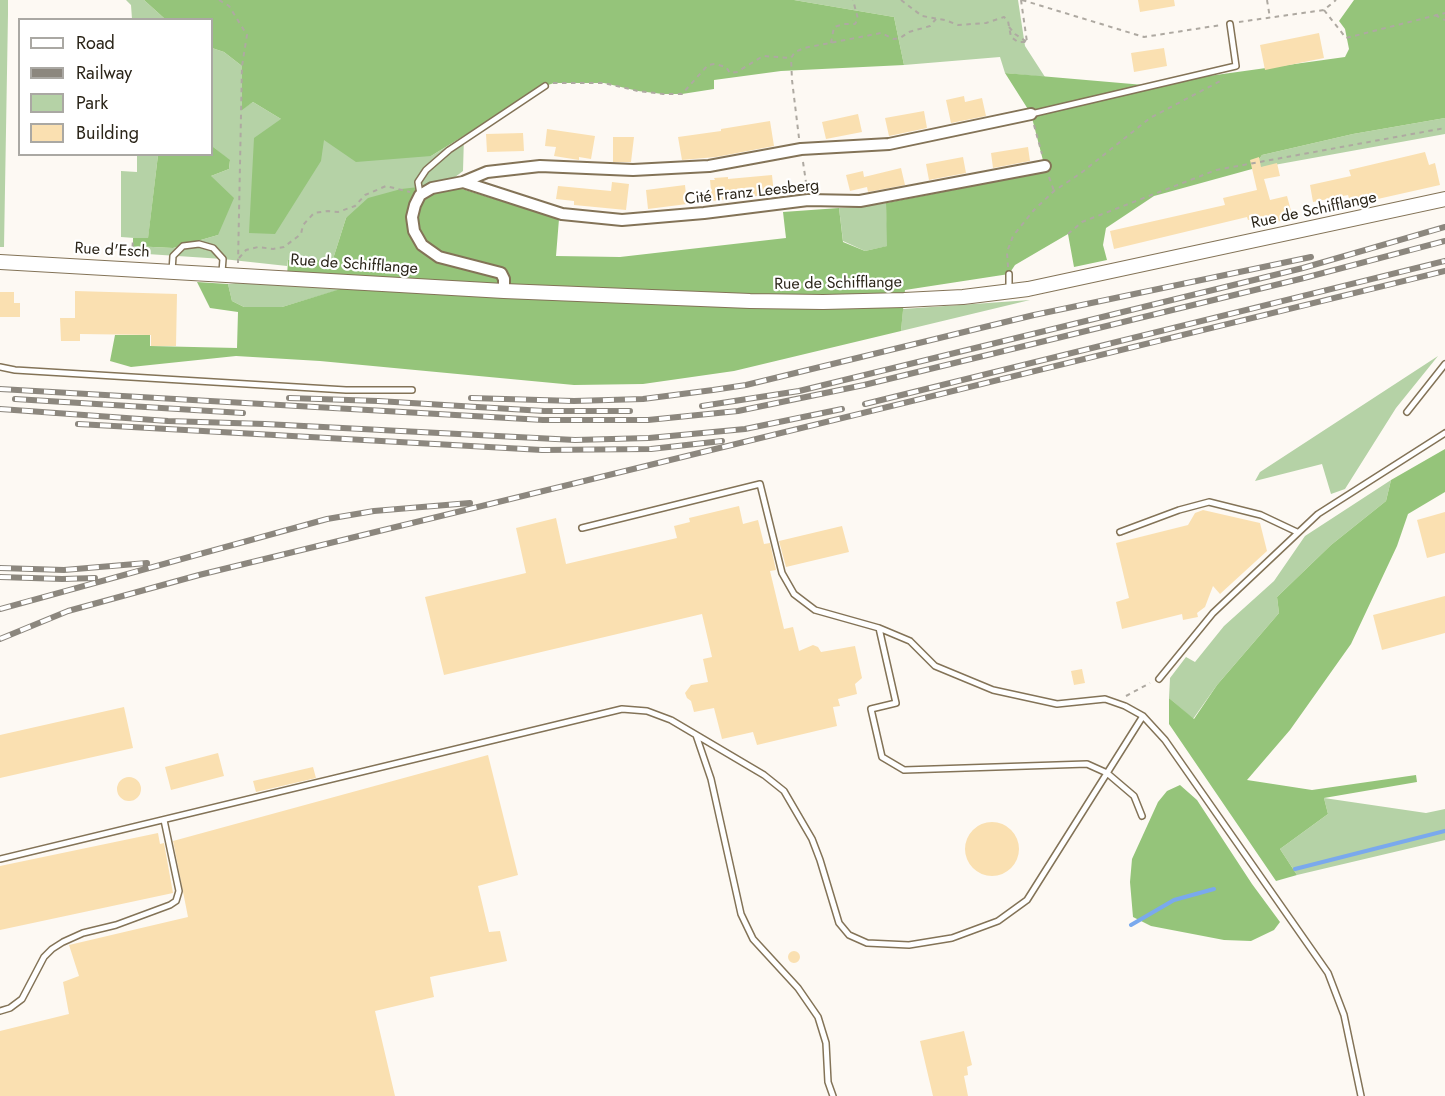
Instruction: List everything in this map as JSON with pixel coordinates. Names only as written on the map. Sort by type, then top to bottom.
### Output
[{"type":"street","name":"Cité Franz Leesberg","points":[[420,195],[432,188],[464,182],[487,172],[540,166],[633,170],[709,166],[801,149],[889,144],[1031,114]]},
{"type":"street","name":"Cité Franz Leesberg","points":[[464,182],[562,214],[622,220],[704,213],[808,200],[860,201],[1045,166]]},
{"type":"street","points":[[420,195],[412,217],[414,231],[422,245],[438,257],[501,273],[504,279],[504,291]]},
{"type":"street","name":"Rue de Schifflange","points":[[222,274],[504,291],[823,302],[939,298],[1009,292],[1089,277],[1445,199]]},
{"type":"street","name":"Rue d'Esch","points":[[0,262],[222,274]]},
{"type":"lane","points":[[1031,114],[1236,66],[1230,24]]},
{"type":"lane","points":[[420,195],[418,182],[433,163],[545,86]]},
{"type":"lane","points":[[172,271],[173,256],[183,246],[198,244],[213,248],[223,259],[222,274]]},
{"type":"lane","points":[[1009,274],[1009,292]]},
{"type":"lane","points":[[1407,412],[1445,364]]},
{"type":"lane","points":[[0,368],[346,390],[411,390]]},
{"type":"lane","points":[[1159,679],[1213,613],[1297,532],[1318,514],[1445,433]]},
{"type":"lane","points":[[582,528],[760,484],[782,573],[794,594],[815,610],[879,628],[910,641],[935,666],[993,690],[1057,704],[1105,699],[1143,717],[1165,740],[1328,972],[1344,1015],[1361,1096]]},
{"type":"lane","points":[[1120,532],[1179,510],[1209,502],[1261,515],[1297,532]]},
{"type":"lane","points":[[879,628],[896,703],[871,709],[882,757],[904,770],[1087,764],[1107,773],[1134,796],[1142,816]]},
{"type":"lane","points":[[0,859],[622,709],[648,711],[671,720],[764,775],[784,791],[812,838],[839,922],[849,935],[867,943],[909,945],[952,938],[998,921],[1027,900],[1143,717]]},
{"type":"lane","points":[[696,735],[711,779],[741,914],[753,939],[798,988],[818,1017],[826,1043],[828,1083],[833,1096]]},
{"type":"lane","points":[[0,1011],[10,1008],[22,999],[44,957],[63,942],[83,933],[116,925],[171,905],[176,901],[179,891],[164,820]]},
{"type":"path","points":[[219,0],[229,6],[247,35],[242,66],[239,258],[246,250],[258,246],[273,249],[284,247],[302,234],[303,225],[314,213],[338,212],[354,206],[365,195],[386,186],[420,195]]},
{"type":"path","points":[[831,43],[834,27],[855,24],[858,20],[853,0]]},
{"type":"path","points":[[901,0],[922,16],[958,25],[986,23],[1004,17],[1008,21],[1011,37],[1018,42],[1028,42],[1022,0],[1144,37],[1324,10],[1336,0]]},
{"type":"path","points":[[1267,0],[1270,18]]},
{"type":"path","points":[[1324,10],[1347,38],[1445,13]]},
{"type":"path","points":[[1435,15],[1445,20]]},
{"type":"path","points":[[797,125],[791,58],[795,52],[804,48],[881,33],[894,39],[900,38],[909,32],[930,26],[936,19]]},
{"type":"path","points":[[545,86],[554,83],[604,83],[638,91],[682,94],[708,65],[726,67],[730,73],[736,72],[763,56],[791,58]]},
{"type":"path","points":[[1009,274],[1007,252],[1013,236],[1034,210],[1054,191],[1081,173],[1150,118],[1221,81],[1236,66]]},
{"type":"path","points":[[1031,114],[1040,145]]},
{"type":"path","points":[[1068,234],[1082,222],[1216,170],[1445,128]]},
{"type":"path","points":[[802,156],[808,200]]},
{"type":"path","points":[[1045,166],[1054,191]]},
{"type":"path","points":[[132,254],[133,238]]},
{"type":"path","points":[[1115,702],[1159,679]]},
{"type":"green space","points":[[0,0],[8,0],[4,247],[0,247]]},
{"type":"green space","points":[[126,0],[144,0],[164,18],[132,18],[131,5]]},
{"type":"green space","points":[[144,0],[794,0],[894,17],[904,65],[781,71],[714,80],[714,89],[682,94],[638,91],[604,83],[554,83],[545,86],[431,156],[356,162],[324,140],[321,161],[275,234],[249,233],[254,138],[281,119],[253,102],[242,110],[242,66],[224,52],[213,48],[213,18],[164,18]]},
{"type":"green space","points":[[794,0],[1018,0],[1025,46],[1045,77],[1005,73],[1000,57],[904,65],[894,17]]},
{"type":"green space","points":[[1354,0],[1445,0],[1445,118],[1353,134],[1262,155],[1252,169],[1154,196],[1106,228],[1103,245],[1107,260],[1074,267],[1068,234],[1015,265],[1009,274],[905,290],[901,331],[734,371],[643,384],[574,385],[320,361],[236,356],[131,367],[110,361],[115,335],[150,335],[150,346],[237,348],[238,312],[210,308],[197,282],[228,284],[232,301],[244,307],[282,307],[363,282],[287,277],[288,260],[333,259],[346,218],[368,198],[401,189],[446,184],[559,219],[556,256],[620,257],[786,238],[783,212],[839,208],[843,242],[865,251],[887,246],[886,203],[1046,172],[1031,114],[1005,73],[1144,85],[1345,57],[1349,49],[1345,29],[1339,21]]},
{"type":"green space","points":[[213,48],[224,52],[242,66],[242,109],[253,102],[281,119],[324,139],[431,156],[464,136],[463,171],[446,184],[346,218],[333,259],[288,260],[287,266],[132,253],[133,246],[173,248],[218,235],[211,176],[229,169],[230,161],[213,147]]},
{"type":"green space","points":[[1445,118],[1445,134],[1252,169],[1262,155],[1353,134]]},
{"type":"green space","points":[[213,147],[230,160],[229,169],[211,176],[234,198],[218,235],[173,248],[133,246],[133,238],[148,238],[158,156],[213,156]]},
{"type":"green space","points":[[137,156],[158,156],[148,239],[121,237],[121,171],[137,172]]},
{"type":"green space","points":[[886,203],[888,246],[865,251],[843,241],[839,208]]},
{"type":"green space","points":[[228,284],[342,289],[282,307],[244,307],[232,301]]},
{"type":"green space","points":[[1030,300],[901,331],[903,309]]},
{"type":"green space","points":[[1438,356],[1396,408],[1345,489],[1331,494],[1322,464],[1255,481],[1260,472]]},
{"type":"green space","points":[[1445,449],[1445,492],[1408,514],[1397,546],[1351,644],[1290,730],[1247,780],[1312,790],[1416,775],[1417,782],[1324,798],[1328,814],[1280,849],[1297,875],[1276,881],[1169,724],[1169,698],[1194,719],[1217,685],[1279,613],[1277,597],[1331,545],[1386,501],[1391,480]]},
{"type":"green space","points":[[1391,480],[1386,501],[1331,545],[1277,597],[1279,613],[1217,685],[1193,719],[1169,698],[1170,678],[1186,657],[1195,662],[1224,626],[1274,581],[1305,536]]},
{"type":"green space","points":[[1180,785],[1197,800],[1280,922],[1274,930],[1251,941],[1224,940],[1151,926],[1133,917],[1130,882],[1132,859],[1158,802],[1167,791]]},
{"type":"green space","points":[[1324,798],[1426,813],[1445,809],[1445,840],[1297,875],[1280,849],[1328,814]]},
{"type":"building","points":[[1138,0],[1174,0],[1175,6],[1140,12]]},
{"type":"building","points":[[1319,33],[1324,58],[1265,70],[1260,45]]},
{"type":"building","points":[[1164,48],[1167,66],[1134,72],[1131,53]]},
{"type":"building","points":[[964,96],[965,102],[982,98],[986,116],[951,123],[946,100]]},
{"type":"building","points":[[924,111],[927,128],[889,136],[885,118]]},
{"type":"building","points":[[858,114],[862,132],[826,139],[822,122]]},
{"type":"building","points":[[770,121],[774,146],[716,157],[682,160],[678,137]]},
{"type":"building","points":[[547,129],[595,136],[591,159],[579,157],[579,160],[554,156],[556,147],[545,146]]},
{"type":"building","points":[[523,133],[524,151],[487,152],[486,134]]},
{"type":"building","points":[[613,137],[634,137],[631,162],[613,162]]},
{"type":"building","points":[[1028,147],[1030,161],[993,168],[991,153]]},
{"type":"building","points":[[1425,152],[1429,165],[1435,163],[1440,185],[1351,205],[1348,195],[1313,202],[1310,185],[1351,176],[1349,170]]},
{"type":"building","points":[[963,157],[966,173],[929,180],[926,164]]},
{"type":"building","points":[[1259,157],[1261,167],[1277,163],[1280,176],[1264,179],[1270,200],[1287,196],[1293,218],[1256,227],[1254,219],[1248,220],[1247,217],[1114,249],[1110,231],[1225,205],[1223,198],[1257,190],[1250,160]]},
{"type":"building","points":[[901,168],[905,185],[868,192],[867,187],[850,191],[846,175],[863,171],[864,177]]},
{"type":"building","points":[[772,175],[774,194],[712,201],[710,180],[715,180],[714,178]]},
{"type":"building","points":[[612,182],[629,184],[626,210],[574,205],[574,201],[556,199],[558,186],[611,191]]},
{"type":"building","points":[[685,185],[687,204],[648,209],[646,190]]},
{"type":"building","points":[[75,291],[177,294],[176,346],[151,346],[151,335],[80,334],[80,341],[61,341],[60,318],[75,318]]},
{"type":"building","points":[[0,292],[14,292],[14,303],[20,303],[20,317],[0,317]]},
{"type":"building","points":[[739,506],[743,524],[758,520],[764,544],[770,543],[776,570],[770,571],[784,629],[793,627],[799,651],[813,645],[821,652],[855,646],[862,678],[855,684],[857,694],[838,699],[840,706],[833,707],[837,726],[757,745],[753,732],[722,739],[714,708],[694,712],[691,701],[685,693],[691,685],[708,682],[703,659],[712,657],[702,614],[444,675],[425,597],[526,573],[516,528],[556,518],[566,564],[677,538],[674,526],[690,522],[689,518]]},
{"type":"building","points":[[1203,510],[1260,523],[1267,551],[1220,594],[1213,586],[1205,607],[1197,613],[1198,617],[1183,620],[1182,614],[1122,629],[1116,602],[1129,598],[1116,543],[1188,525],[1195,513]]},
{"type":"building","points":[[1445,512],[1445,553],[1427,558],[1417,520]]},
{"type":"building","points":[[842,526],[849,552],[786,567],[779,541]]},
{"type":"building","points":[[1445,596],[1445,633],[1382,650],[1373,615]]},
{"type":"building","points":[[1082,669],[1085,683],[1074,685],[1071,671]]},
{"type":"building","points":[[124,707],[133,748],[0,778],[0,735]]},
{"type":"building","points":[[218,753],[224,776],[171,790],[165,767]]},
{"type":"building","points":[[488,755],[518,875],[478,886],[489,932],[500,931],[507,961],[430,977],[434,997],[375,1011],[395,1096],[0,1096],[0,1031],[69,1014],[63,982],[79,976],[69,945],[188,917],[173,841]]},
{"type":"building","points":[[313,767],[316,778],[256,792],[253,781]]},
{"type":"building","points":[[129,777],[138,780],[141,789],[138,798],[129,801],[120,798],[117,789],[120,780]]},
{"type":"building","points":[[992,822],[1002,824],[1011,830],[1017,839],[1019,849],[1017,859],[1011,868],[1002,874],[992,876],[982,874],[973,868],[967,859],[965,849],[967,839],[973,830],[982,824]]},
{"type":"building","points":[[158,833],[160,844],[164,843],[173,893],[0,930],[0,866]]},
{"type":"building","points":[[796,951],[800,957],[796,963],[792,963],[788,955]]},
{"type":"building","points":[[964,1031],[972,1065],[967,1067],[968,1075],[964,1076],[968,1096],[933,1096],[920,1041]]},
{"type":"waterway","points":[[1295,869],[1445,831]]},
{"type":"waterway","points":[[1131,925],[1174,900],[1214,889]]},
{"type":"railway","points":[[702,406],[799,391],[1303,268],[1445,227]]},
{"type":"railway","points":[[0,389],[543,420],[648,420],[738,411],[864,385],[1304,278],[1445,241]]},
{"type":"railway","points":[[471,398],[574,401],[643,399],[746,385],[1034,315],[1311,257]]},
{"type":"railway","points":[[865,404],[1445,261]]},
{"type":"railway","points":[[0,639],[68,611],[199,575],[1445,271]]},
{"type":"railway","points":[[289,398],[544,411],[630,411]]},
{"type":"railway","points":[[15,399],[243,413]]},
{"type":"railway","points":[[0,409],[168,421],[575,440],[649,438],[745,429],[842,409]]},
{"type":"railway","points":[[78,424],[542,450],[651,449],[722,441]]},
{"type":"railway","points":[[0,609],[327,519],[374,511],[470,503]]},
{"type":"railway","points":[[0,568],[64,570],[147,563]]},
{"type":"railway","points":[[0,577],[95,578]]}]
